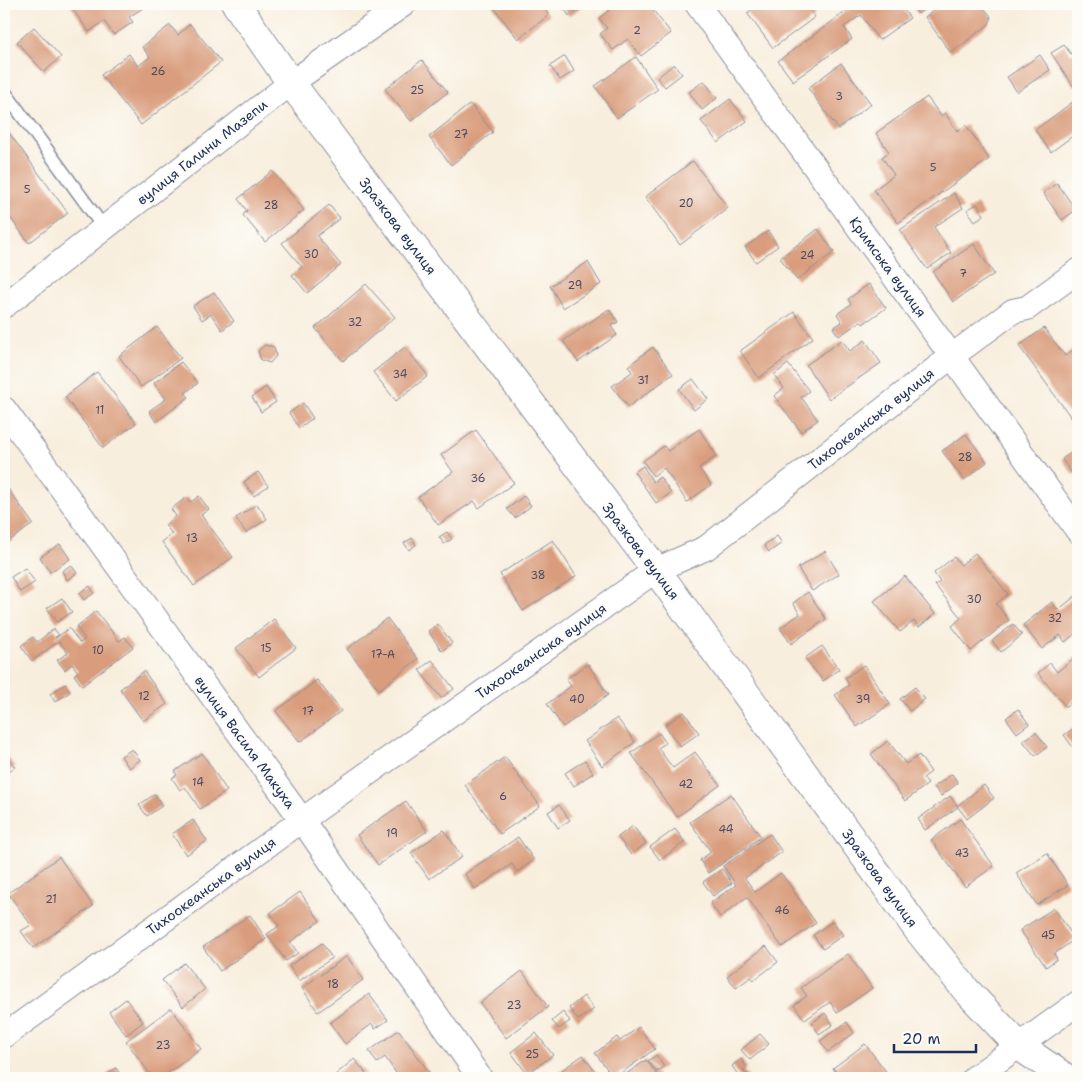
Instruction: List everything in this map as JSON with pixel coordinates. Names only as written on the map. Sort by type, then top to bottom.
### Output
[{"type":"street","name":"Зразкова вулиця","points":[[236,4],[291,83],[656,570],[918,930],[966,990],[1019,1046],[1066,1078]]},
{"type":"street","name":"вулиця Галини Мазепи","points":[[4,306],[291,83],[404,4]]},
{"type":"street","name":"Кримська вулиця","points":[[697,4],[1078,531]]},
{"type":"street","name":"Тихоокеанська вулиця","points":[[4,1036],[302,820],[656,570],[706,548],[952,356],[1013,311],[1027,308],[1078,271]]},
{"type":"street","name":"вулиця Василя Макуха","points":[[4,409],[302,820],[480,1078]]},
{"type":"street","points":[[974,1078],[1078,1003]]},
{"type":"lane","points":[[4,91],[104,228]]},
{"type":"building","points":[[69,4],[149,4],[129,17],[133,22],[114,35],[104,21],[89,32]]},
{"type":"building","points":[[491,4],[540,4],[549,15],[518,39]]},
{"type":"building","points":[[561,4],[582,4],[583,6],[569,16]]},
{"type":"building","points":[[617,4],[648,4],[671,33],[641,56],[628,39],[613,50],[600,34],[607,28],[599,18]]},
{"type":"building","points":[[760,4],[806,4],[815,17],[773,48],[747,13]]},
{"type":"building","points":[[856,4],[899,4],[910,18],[879,40],[861,15],[844,27],[852,39],[793,81],[778,61]]},
{"type":"building","points":[[910,4],[931,4],[918,14]]},
{"type":"building","points":[[943,4],[980,4],[990,15],[991,19],[989,24],[951,53],[925,17]]},
{"type":"building","points":[[190,24],[221,62],[141,125],[101,75],[129,54],[138,66],[150,57],[142,47],[170,25],[178,35]]},
{"type":"building","points":[[34,27],[61,57],[44,72],[17,42]]},
{"type":"building","points":[[1064,45],[1071,54],[1078,49],[1078,84],[1074,87],[1051,53]]},
{"type":"building","points":[[1040,55],[1050,70],[1017,92],[1007,77]]},
{"type":"building","points":[[565,56],[574,71],[560,80],[550,66]]},
{"type":"building","points":[[636,57],[658,89],[617,118],[595,86]]},
{"type":"building","points":[[422,60],[448,92],[411,121],[385,89]]},
{"type":"building","points":[[841,63],[871,104],[838,129],[808,88]]},
{"type":"building","points":[[674,64],[682,74],[665,87],[657,78]]},
{"type":"building","points":[[704,81],[717,98],[702,110],[689,92]]},
{"type":"building","points":[[927,97],[941,116],[945,113],[957,131],[966,125],[989,159],[898,223],[874,190],[894,175],[882,157],[889,152],[876,133]]},
{"type":"building","points":[[1078,98],[1078,132],[1051,152],[1035,130]]},
{"type":"building","points":[[730,99],[747,121],[718,143],[701,121]]},
{"type":"building","points":[[470,104],[493,132],[451,165],[429,137]]},
{"type":"building","points":[[4,126],[68,213],[29,243],[4,209]]},
{"type":"building","points":[[693,161],[728,208],[680,245],[645,197]]},
{"type":"building","points":[[272,171],[304,210],[265,242],[243,215],[247,211],[238,199]]},
{"type":"building","points":[[1057,183],[1076,210],[1062,220],[1043,193]]},
{"type":"building","points":[[954,193],[963,208],[934,227],[951,253],[927,269],[900,230]]},
{"type":"building","points":[[977,204],[984,215],[975,221],[967,210]]},
{"type":"building","points":[[329,205],[340,218],[317,236],[341,265],[307,293],[292,275],[302,267],[282,243]]},
{"type":"building","points":[[818,229],[834,252],[797,280],[780,258]]},
{"type":"building","points":[[768,231],[778,246],[756,262],[745,247]]},
{"type":"building","points":[[974,244],[994,274],[953,302],[933,272]]},
{"type":"building","points":[[588,262],[601,284],[563,308],[550,286]]},
{"type":"building","points":[[366,284],[395,317],[343,361],[315,328]]},
{"type":"building","points":[[869,284],[886,308],[863,324],[861,321],[839,336],[833,328],[842,322],[837,314],[851,304],[848,299]]},
{"type":"building","points":[[214,292],[234,321],[222,330],[211,314],[202,320],[193,306]]},
{"type":"building","points":[[609,309],[618,322],[611,326],[617,335],[578,362],[563,341]]},
{"type":"building","points":[[794,312],[813,338],[759,378],[740,351]]},
{"type":"building","points":[[157,327],[181,358],[141,387],[119,356]]},
{"type":"building","points":[[1044,328],[1065,356],[1078,346],[1078,427],[1019,346]]},
{"type":"building","points":[[842,340],[850,351],[865,340],[881,363],[829,399],[806,365]]},
{"type":"building","points":[[265,345],[274,347],[276,356],[270,363],[261,360],[258,351]]},
{"type":"building","points":[[405,347],[428,376],[396,401],[373,372]]},
{"type":"building","points":[[653,347],[673,374],[628,407],[612,386],[632,372],[628,366]]},
{"type":"building","points":[[181,362],[198,383],[185,393],[189,397],[156,422],[149,411],[166,399],[154,383]]},
{"type":"building","points":[[788,364],[809,391],[801,397],[818,420],[801,432],[774,396],[784,388],[774,375]]},
{"type":"building","points":[[97,372],[136,423],[103,448],[65,397]]},
{"type":"building","points":[[693,379],[708,399],[694,410],[679,389]]},
{"type":"building","points":[[266,387],[276,402],[261,412],[252,397]]},
{"type":"building","points":[[303,403],[313,418],[299,428],[289,413]]},
{"type":"building","points":[[699,429],[717,456],[699,468],[711,485],[687,502],[664,468],[653,476],[643,461],[664,446],[668,451]]},
{"type":"building","points":[[476,430],[514,483],[479,508],[474,501],[438,525],[418,497],[453,472],[441,455]]},
{"type":"building","points":[[966,434],[987,462],[964,480],[942,451]]},
{"type":"building","points":[[1078,448],[1078,472],[1073,475],[1062,459]]},
{"type":"building","points":[[643,466],[653,482],[660,477],[671,493],[656,503],[634,472]]},
{"type":"building","points":[[258,472],[268,486],[254,496],[244,482]]},
{"type":"building","points":[[4,483],[33,524],[4,545]]},
{"type":"building","points":[[199,496],[209,509],[201,515],[233,557],[194,586],[162,542],[172,534],[165,525],[176,516],[171,509],[187,497],[191,502]]},
{"type":"building","points":[[524,496],[531,506],[515,518],[507,509]]},
{"type":"building","points":[[257,504],[267,519],[246,533],[236,518]]},
{"type":"building","points":[[447,532],[452,539],[444,544],[439,537]]},
{"type":"building","points":[[777,536],[782,543],[769,552],[764,545]]},
{"type":"building","points":[[412,538],[416,545],[409,550],[404,543]]},
{"type":"building","points":[[553,540],[576,576],[523,611],[500,574]]},
{"type":"building","points":[[60,544],[70,559],[50,572],[40,557]]},
{"type":"building","points":[[825,551],[839,574],[812,591],[798,568]]},
{"type":"building","points":[[975,553],[1008,594],[996,604],[1009,620],[971,651],[952,626],[961,618],[935,585],[940,582],[934,573],[954,557],[961,565]]},
{"type":"building","points":[[71,565],[77,573],[67,580],[62,571]]},
{"type":"building","points":[[25,568],[35,582],[20,592],[11,577]]},
{"type":"building","points":[[905,576],[935,614],[919,627],[914,621],[900,632],[874,601]]},
{"type":"building","points":[[90,586],[94,593],[84,600],[79,593]]},
{"type":"building","points":[[808,592],[826,619],[791,644],[780,628],[800,614],[793,603]]},
{"type":"building","points":[[1078,594],[1078,631],[1065,642],[1060,635],[1042,649],[1023,625],[1052,602],[1058,610]]},
{"type":"building","points":[[62,598],[72,612],[57,622],[47,608]]},
{"type":"building","points":[[96,611],[119,641],[125,637],[133,647],[82,686],[74,675],[78,672],[72,664],[65,670],[57,660],[68,653],[59,641],[32,661],[21,646],[33,637],[37,642],[54,629],[59,635],[56,638],[69,628],[80,643],[85,639],[76,627]]},
{"type":"building","points":[[387,618],[418,659],[379,690],[347,649]]},
{"type":"building","points":[[274,619],[296,648],[259,677],[236,648]]},
{"type":"building","points":[[438,624],[452,643],[442,651],[428,631]]},
{"type":"building","points":[[1013,624],[1022,635],[1001,652],[992,641]]},
{"type":"building","points":[[822,646],[839,669],[823,681],[805,658]]},
{"type":"building","points":[[1078,655],[1078,696],[1066,707],[1038,673],[1050,663],[1057,672]]},
{"type":"building","points":[[432,660],[454,689],[441,698],[419,670]]},
{"type":"building","points":[[588,664],[608,695],[563,727],[547,704],[571,686],[566,679]]},
{"type":"building","points":[[864,665],[890,704],[857,727],[835,695],[849,685],[845,678]]},
{"type":"building","points":[[144,671],[167,704],[143,721],[120,689]]},
{"type":"building","points":[[317,680],[341,711],[300,742],[276,711]]},
{"type":"building","points":[[65,684],[70,692],[55,702],[50,694]]},
{"type":"building","points":[[915,687],[925,699],[910,711],[900,699]]},
{"type":"building","points":[[1018,709],[1029,724],[1017,733],[1006,718]]},
{"type":"building","points":[[684,712],[699,733],[680,747],[665,725]]},
{"type":"building","points":[[617,718],[635,742],[602,766],[585,741]]},
{"type":"building","points":[[1078,725],[1078,754],[1064,735]]},
{"type":"building","points":[[1036,732],[1047,747],[1035,756],[1023,741]]},
{"type":"building","points":[[659,733],[666,743],[658,748],[673,768],[695,752],[720,785],[677,817],[631,753]]},
{"type":"building","points":[[888,741],[906,764],[919,755],[931,772],[923,778],[928,784],[905,801],[871,754]]},
{"type":"building","points":[[132,749],[140,760],[129,768],[121,756]]},
{"type":"building","points":[[202,753],[227,791],[200,809],[185,787],[180,790],[172,778],[177,775],[175,771]]},
{"type":"building","points":[[7,756],[15,767],[4,775],[4,758]]},
{"type":"building","points":[[505,757],[540,806],[500,834],[465,785]]},
{"type":"building","points":[[585,760],[593,773],[574,786],[565,773]]},
{"type":"building","points":[[952,774],[958,783],[941,796],[934,787]]},
{"type":"building","points":[[984,785],[994,798],[967,819],[957,806]]},
{"type":"building","points":[[155,794],[162,806],[147,816],[139,805]]},
{"type":"building","points":[[731,794],[761,837],[708,873],[700,860],[711,852],[690,822]]},
{"type":"building","points":[[950,796],[958,807],[925,830],[918,819]]},
{"type":"building","points":[[406,801],[427,831],[378,865],[357,835]]},
{"type":"building","points":[[559,805],[570,820],[558,828],[548,812]]},
{"type":"building","points":[[960,819],[994,866],[965,887],[931,840]]},
{"type":"building","points":[[193,820],[207,841],[186,855],[172,834]]},
{"type":"building","points":[[633,826],[646,843],[631,855],[618,837]]},
{"type":"building","points":[[675,829],[685,842],[660,860],[650,847]]},
{"type":"building","points":[[444,830],[462,857],[429,879],[411,853]]},
{"type":"building","points":[[770,834],[782,852],[745,878],[755,892],[781,873],[816,923],[782,947],[747,897],[720,917],[710,903],[736,885],[723,866]]},
{"type":"building","points":[[518,837],[534,860],[517,872],[512,864],[475,889],[465,874]]},
{"type":"building","points":[[1047,853],[1068,885],[1037,905],[1016,873]]},
{"type":"building","points":[[59,857],[93,906],[33,948],[21,931],[31,925],[8,893]]},
{"type":"building","points":[[722,869],[732,883],[713,896],[703,882]]},
{"type":"building","points":[[300,892],[320,921],[290,942],[298,953],[286,961],[267,934],[279,926],[270,913]]},
{"type":"building","points":[[1054,908],[1075,939],[1054,954],[1057,959],[1046,967],[1020,930]]},
{"type":"building","points":[[250,915],[266,939],[220,971],[203,947]]},
{"type":"building","points":[[833,921],[843,935],[823,949],[813,935]]},
{"type":"building","points":[[322,943],[332,958],[299,981],[289,966]]},
{"type":"building","points":[[766,946],[778,962],[754,980],[751,977],[736,988],[727,976]]},
{"type":"building","points":[[848,954],[872,988],[837,1013],[830,1002],[805,1020],[794,1005],[807,996],[801,988]]},
{"type":"building","points":[[347,956],[363,980],[318,1012],[302,988]]},
{"type":"building","points":[[184,963],[205,989],[183,1007],[162,980]]},
{"type":"building","points":[[522,971],[548,1007],[506,1038],[480,1003]]},
{"type":"building","points":[[369,994],[388,1020],[375,1029],[372,1024],[345,1044],[330,1023]]},
{"type":"building","points":[[584,996],[594,1009],[578,1020],[569,1008]]},
{"type":"building","points":[[126,999],[143,1022],[126,1035],[109,1012]]},
{"type":"building","points":[[171,1008],[201,1049],[161,1078],[153,1078],[126,1041]]},
{"type":"building","points":[[563,1012],[570,1021],[559,1029],[552,1021]]},
{"type":"building","points":[[825,1013],[833,1025],[819,1034],[812,1023]]},
{"type":"building","points":[[847,1022],[854,1033],[828,1052],[820,1041]]},
{"type":"building","points":[[639,1027],[655,1049],[614,1078],[595,1053],[617,1037],[620,1041]]},
{"type":"building","points":[[399,1030],[433,1078],[395,1078],[398,1076],[385,1057],[377,1063],[369,1051]]},
{"type":"building","points":[[536,1033],[553,1055],[527,1074],[511,1052]]},
{"type":"building","points":[[760,1034],[769,1044],[750,1060],[741,1050]]},
{"type":"building","points":[[865,1044],[891,1078],[840,1078],[833,1068]]},
{"type":"building","points":[[583,1055],[600,1078],[551,1078]]},
{"type":"building","points":[[656,1055],[664,1067],[657,1072],[648,1061]]},
{"type":"building","points":[[354,1059],[366,1073],[360,1078],[336,1078],[334,1076]]},
{"type":"building","points":[[741,1059],[747,1068],[743,1070],[748,1078],[740,1078],[732,1066]]},
{"type":"building","points":[[646,1060],[659,1077],[627,1078],[625,1075]]},
{"type":"building","points":[[116,1068],[123,1078],[102,1078]]}]
